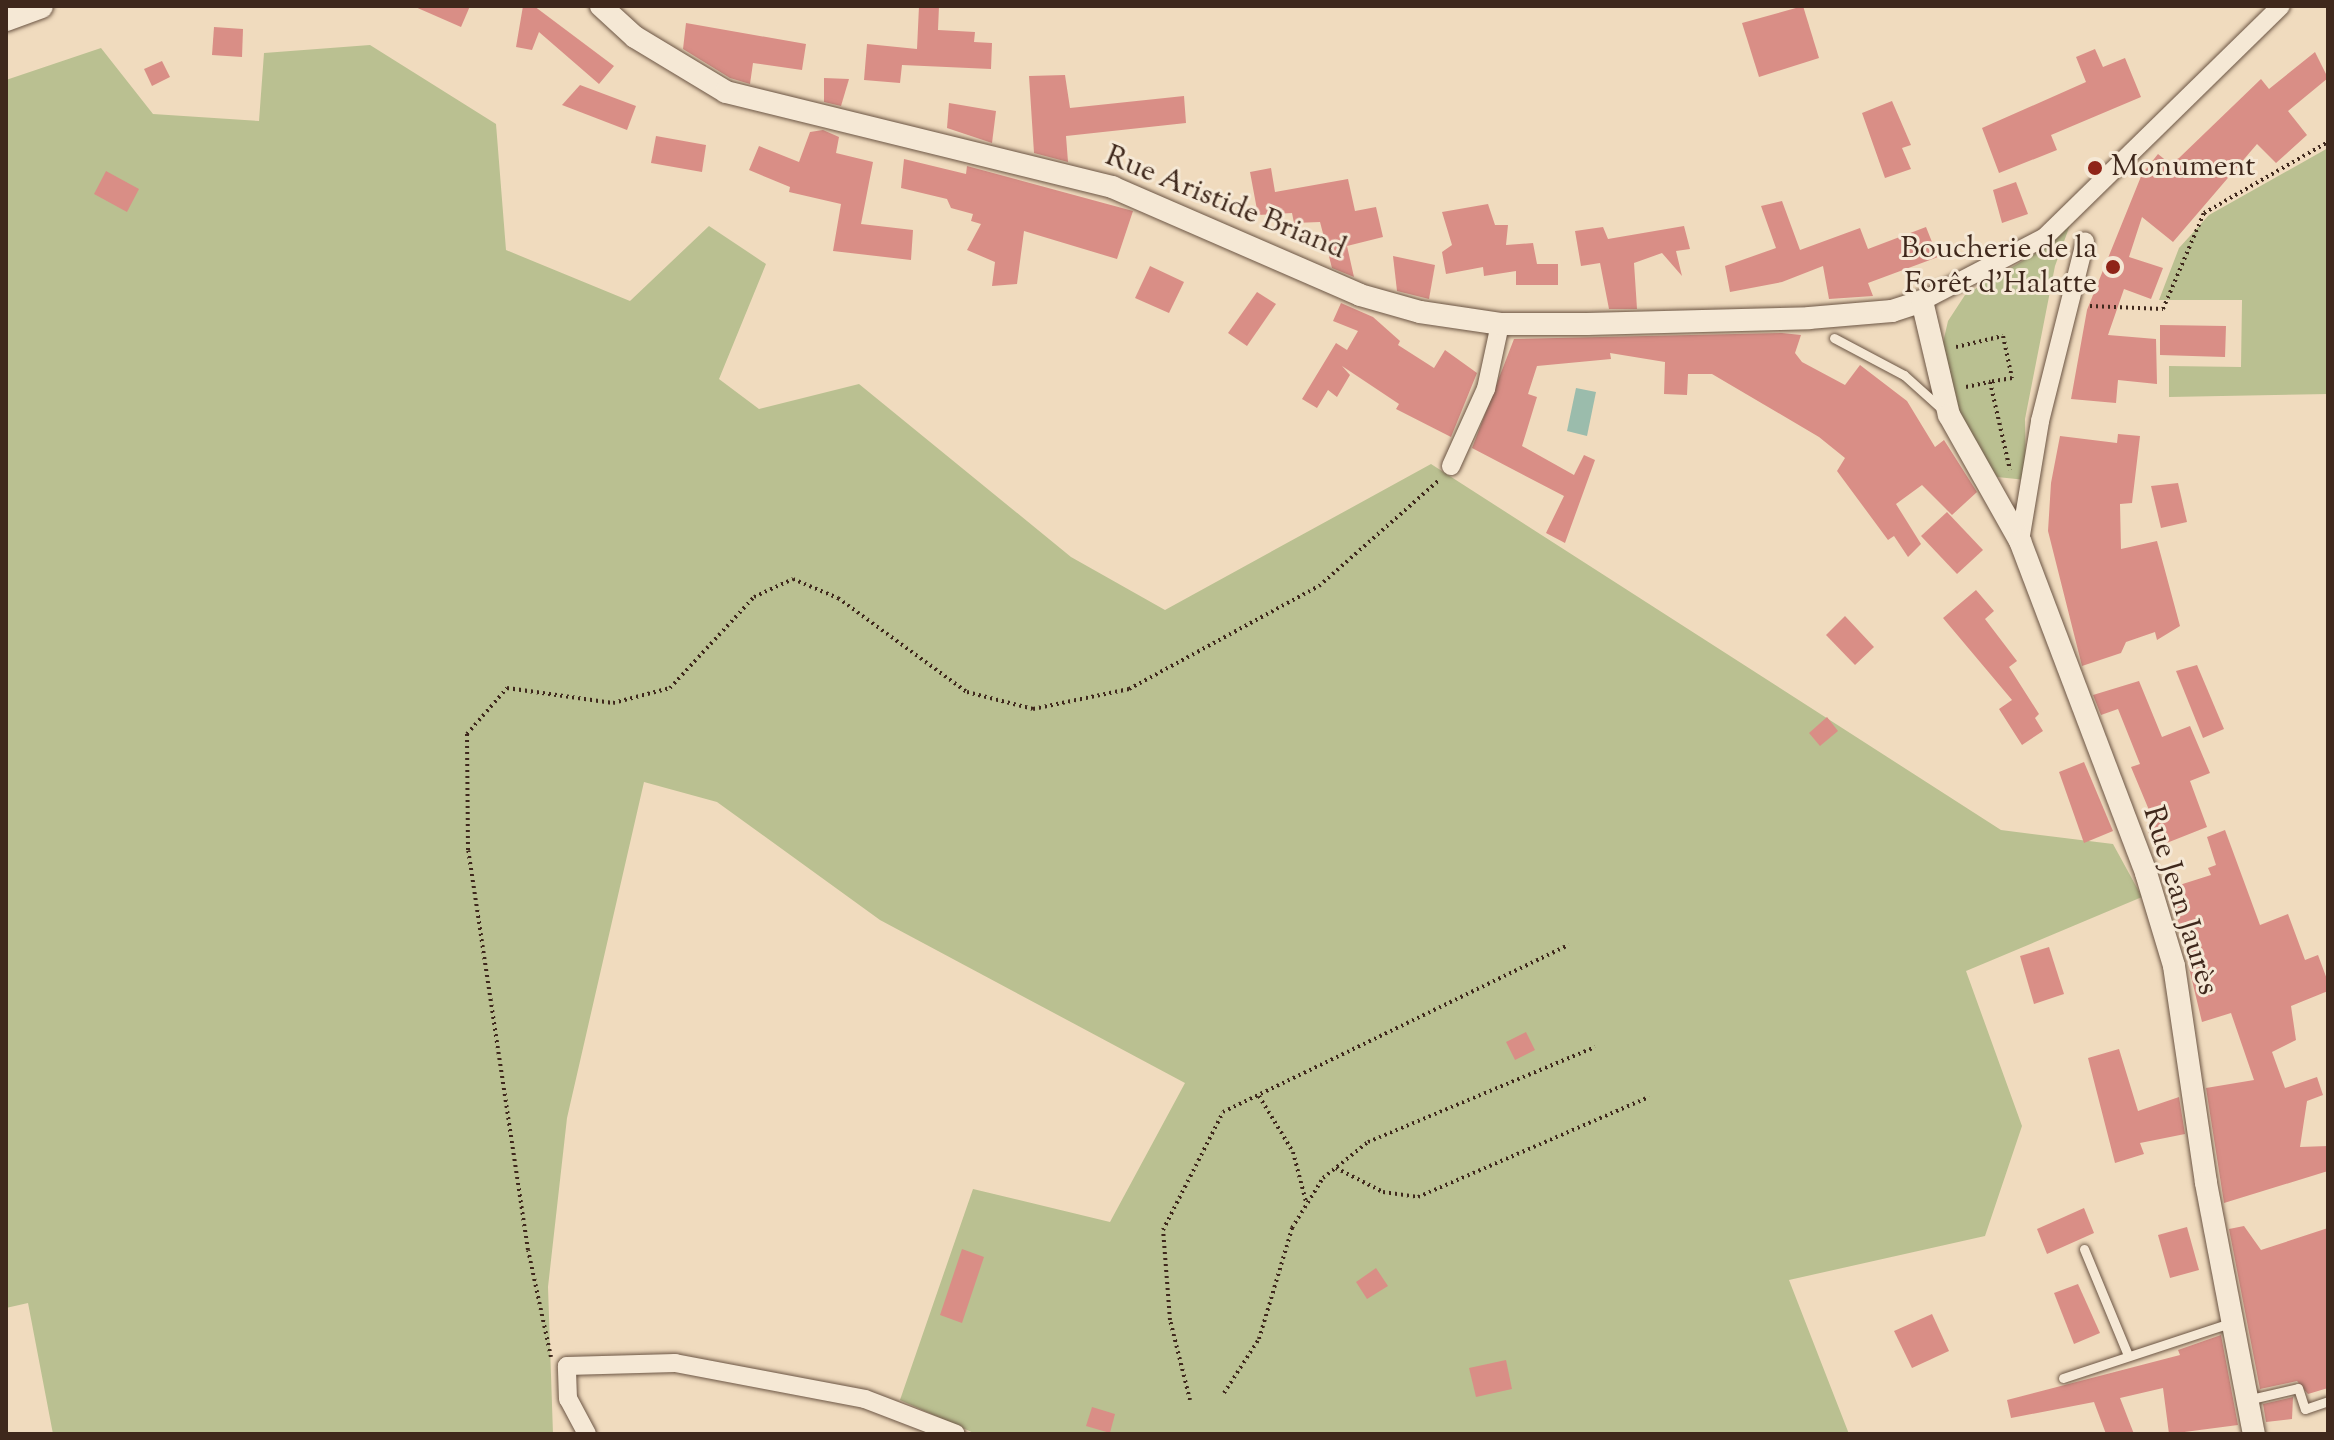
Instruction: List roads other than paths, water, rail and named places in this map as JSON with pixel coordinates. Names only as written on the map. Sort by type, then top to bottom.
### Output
[{"type":"main road","points":[[6,19],[41,6]]},
{"type":"street","name":"Rue Aristide Briand","points":[[601,6],[635,37],[726,92],[1112,187],[1360,295],[1500,324],[1809,318],[1892,311],[1922,301]]},
{"type":"street","points":[[1922,301],[2045,237],[2281,6]]},
{"type":"street","points":[[2020,541],[2068,302],[2085,242]]},
{"type":"street","name":"Rue Jean Jaurès","points":[[1922,301],[1949,415],[2020,541],[2146,873],[2174,966],[2206,1183],[2237,1321],[2254,1434]]},
{"type":"street","points":[[1451,466],[1486,389],[1500,324]]},
{"type":"street","points":[[587,1434],[568,1399],[567,1366],[675,1363],[725,1369],[882,1403],[956,1434]]},
{"type":"lane","points":[[1834,338],[1904,375],[1949,415]]},
{"type":"lane","points":[[2084,1249],[2128,1355]]},
{"type":"lane","points":[[2063,1378],[2237,1321]]},
{"type":"lane","points":[[2251,1399],[2298,1388],[2305,1409],[2328,1401]]},
{"type":"place","name":"Monument","points":[[2095,168]]},
{"type":"place","name":"Boucherie de la Forêt d'Halatte","points":[[2113,267]]}]
